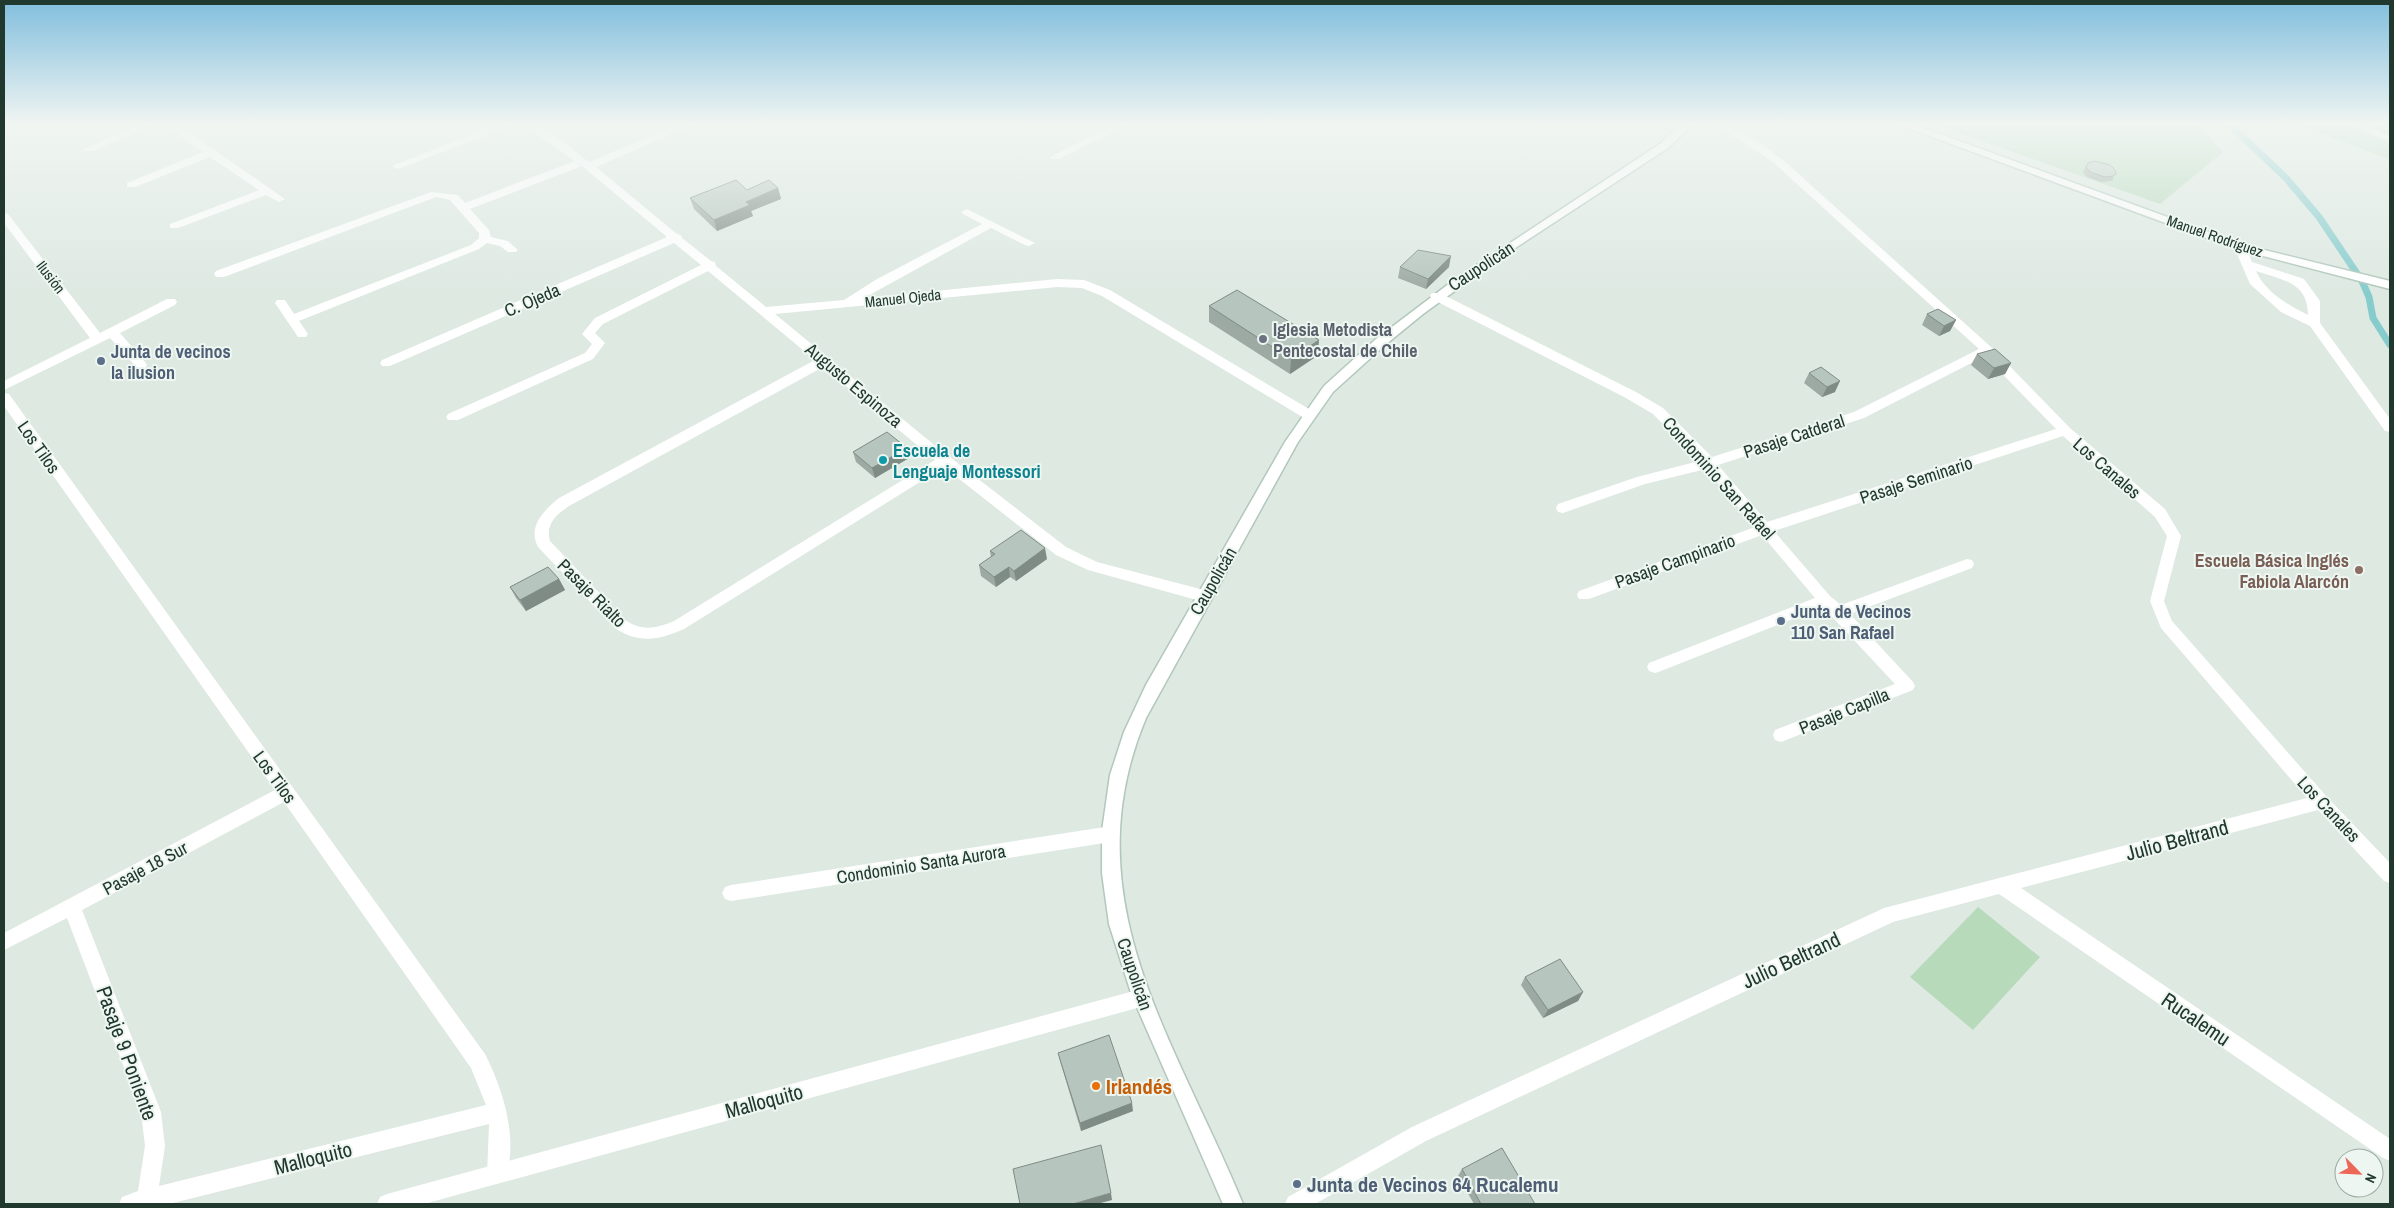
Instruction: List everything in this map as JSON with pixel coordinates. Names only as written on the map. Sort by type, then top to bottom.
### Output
[{"type":"street","points":[[132,185],[143,180]]},
{"type":"street","points":[[251,180],[280,200]]},
{"type":"street","points":[[464,207],[540,180]]},
{"type":"street","points":[[606,180],[766,311]]},
{"type":"street","name":"Caupolicán","points":[[1233,1204],[1141,998],[1126,956],[1116,914],[1111,874],[1111,834],[1114,797],[1122,762],[1134,728],[1148,697],[1204,596],[1309,415],[1340,377],[1436,296],[1612,180]]},
{"type":"street","name":"Los Canales","points":[[1799,180],[1987,350],[2064,431],[2160,513],[2174,536],[2157,601],[2166,624],[2321,802],[2390,875]]},
{"type":"street","name":"Manuel Rodríguez","points":[[2057,180],[2240,247],[2390,285]]},
{"type":"street","points":[[174,226],[267,191]]},
{"type":"street","points":[[220,274],[427,196],[449,194],[464,207],[485,232],[485,239]]},
{"type":"street","points":[[967,212],[1028,243]]},
{"type":"street","name":"Ilusión","points":[[4,216],[98,338]]},
{"type":"street","points":[[848,303],[881,282],[991,224]]},
{"type":"street","name":"C. Ojeda","points":[[386,363],[677,237]]},
{"type":"street","points":[[485,239],[504,243],[512,250]]},
{"type":"street","points":[[292,319],[475,247],[485,239]]},
{"type":"street","points":[[2240,247],[2254,281],[2284,309],[2314,323],[2390,428]]},
{"type":"street","points":[[2249,265],[2300,282],[2314,301],[2314,323]]},
{"type":"street","points":[[453,417],[589,356],[598,344],[588,334],[599,321],[711,266]]},
{"type":"street","name":"Manuel Ojeda","points":[[766,311],[1057,283],[1084,284],[1106,293],[1309,415]]},
{"type":"street","name":"Condominio San Rafael","points":[[1436,296],[1631,395],[1658,411],[1709,463],[1825,600],[1840,612],[1907,686]]},
{"type":"street","points":[[4,386],[171,302]]},
{"type":"street","points":[[281,303],[302,334]]},
{"type":"street","name":"Augusto Espinoza","points":[[766,311],[824,361],[1047,542],[1068,555],[1093,566],[1204,596]]},
{"type":"street","points":[[112,332],[141,365]]},
{"type":"street","name":"Pasaje Catderal","points":[[1563,508],[1642,480],[1709,463],[1859,415],[1987,350]]},
{"type":"street","name":"Pasaje Rialto","points":[[824,361],[564,502],[550,513],[542,526],[540,537],[543,543],[620,624],[635,633],[657,634],[679,625],[945,460]]},
{"type":"street","name":"Los Tilos","points":[[4,397],[478,1061],[490,1082],[498,1112],[500,1148],[497,1174]]},
{"type":"street","name":"Pasaje Seminario","points":[[1766,528],[2064,431]]},
{"type":"street","name":"Pasaje Campinario","points":[[1584,594],[1766,528]]},
{"type":"street","points":[[1840,612],[1967,564]]},
{"type":"street","points":[[1655,667],[1825,600]]},
{"type":"street","name":"Pasaje Capilla","points":[[1781,735],[1907,686]]},
{"type":"street","name":"Pasaje 18 Sur","points":[[4,942],[286,793]]},
{"type":"street","name":"Julio Beltrand","points":[[1295,1204],[1419,1134],[1890,914],[2321,802]]},
{"type":"street","name":"Condominio Santa Aurora","points":[[731,893],[1111,834]]},
{"type":"street","name":"Rucalemu","points":[[2003,886],[2390,1151]]},
{"type":"street","name":"Pasaje 9 Poniente","points":[[72,906],[151,1112],[155,1146],[140,1203]]},
{"type":"street","name":"Malloquito","points":[[387,1204],[1141,998]]},
{"type":"street","name":"Malloquito","points":[[140,1203],[498,1112]]},
{"type":"green space","points":[[2093,180],[2189,180],[2160,204]]},
{"type":"green space","points":[[1978,907],[2040,957],[1973,1030],[1910,977]]},
{"type":"building","points":[[735,180],[747,190],[768,180],[778,188],[746,202],[750,205],[714,220],[690,198]]},
{"type":"building","points":[[1418,250],[1451,256],[1428,279],[1400,267]]},
{"type":"building","points":[[1237,290],[1319,340],[1291,359],[1209,306]]},
{"type":"building","points":[[1938,309],[1956,320],[1944,326],[1927,314]]},
{"type":"building","points":[[1995,349],[2011,363],[1994,368],[1977,354]]},
{"type":"building","points":[[1821,367],[1840,381],[1827,387],[1809,373]]},
{"type":"building","points":[[887,432],[907,448],[872,468],[853,452]]},
{"type":"building","points":[[1021,530],[1045,548],[1014,571],[1009,567],[994,577],[979,565],[995,554],[990,551]]},
{"type":"building","points":[[548,567],[559,579],[520,600],[510,587]]},
{"type":"building","points":[[1560,959],[1583,992],[1548,1010],[1525,977]]},
{"type":"building","name":"Irlandés","points":[[1109,1035],[1132,1103],[1080,1123],[1058,1053]]},
{"type":"building","points":[[1101,1145],[1111,1193],[1073,1204],[1020,1204],[1013,1169]]},
{"type":"building","points":[[1502,1148],[1535,1204],[1481,1204],[1462,1169]]},
{"type":"waterway","points":[[2288,180],[2319,217],[2362,281],[2369,297],[2373,318],[2390,345]]},
{"type":"place","name":"Iglesia Metodista Pentecostal de Chile","points":[[1263,339]]},
{"type":"place","name":"Junta de vecinos la ilusion","points":[[101,361]]},
{"type":"place","name":"Escuela de Lenguaje Montessori","points":[[883,460]]},
{"type":"place","name":"Escuela Básica Inglés Fabiola Alarcón","points":[[2359,570]]},
{"type":"place","name":"Junta de Vecinos 110 San Rafael","points":[[1781,621]]},
{"type":"place","name":"Irlandés","points":[[1096,1086]]},
{"type":"place","name":"Junta de Vecinos 64 Rucalemu","points":[[1297,1184]]}]
